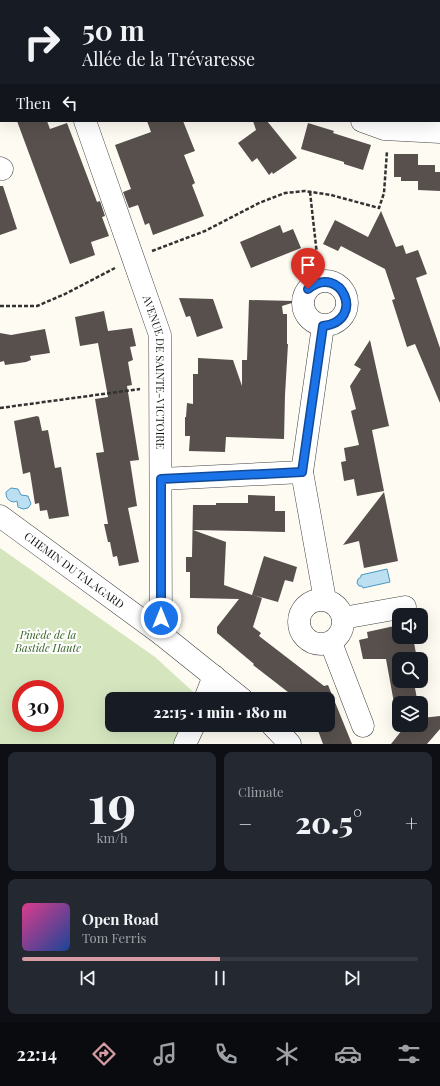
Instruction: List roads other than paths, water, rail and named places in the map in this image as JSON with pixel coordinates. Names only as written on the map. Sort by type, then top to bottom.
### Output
[{"type":"street","name":"AVENUE DE SAINTE-VICTOIRE","points":[[85,122],[160,336],[161,634]]},
{"type":"street","points":[[365,122],[388,130],[440,132]]},
{"type":"street","points":[[327,281],[340,288],[345,294],[347,302],[343,316],[337,322],[323,326],[310,320],[306,315],[302,302],[308,289],[314,284],[327,281]]},
{"type":"street","points":[[323,326],[302,472],[325,600]]},
{"type":"street","points":[[161,479],[302,472]]},
{"type":"street","name":"CHEMIN DU TALAGARD","points":[[0,516],[161,634],[233,692]]},
{"type":"street","points":[[325,600],[338,608],[343,618],[343,629],[339,636],[330,643],[320,645],[313,644],[306,640],[302,634],[299,627],[299,620],[305,606],[311,602],[325,600]]},
{"type":"street","points":[[343,618],[405,607]]},
{"type":"street","points":[[330,643],[364,726]]},
{"type":"street","points":[[208,692],[214,676]]},
{"type":"street","points":[[185,744],[191,732]]},
{"type":"street","points":[[279,732],[290,744]]},
{"type":"water","points":[[11,488],[18,489],[21,495],[28,496],[31,504],[28,508],[23,509],[18,507],[17,501],[12,502],[8,499],[6,492]]},
{"type":"water","points":[[387,569],[390,582],[363,588],[357,583],[361,575]]},
{"type":"park label","name":"Pinède de la Bastide Haute","points":[[48,641]]}]
